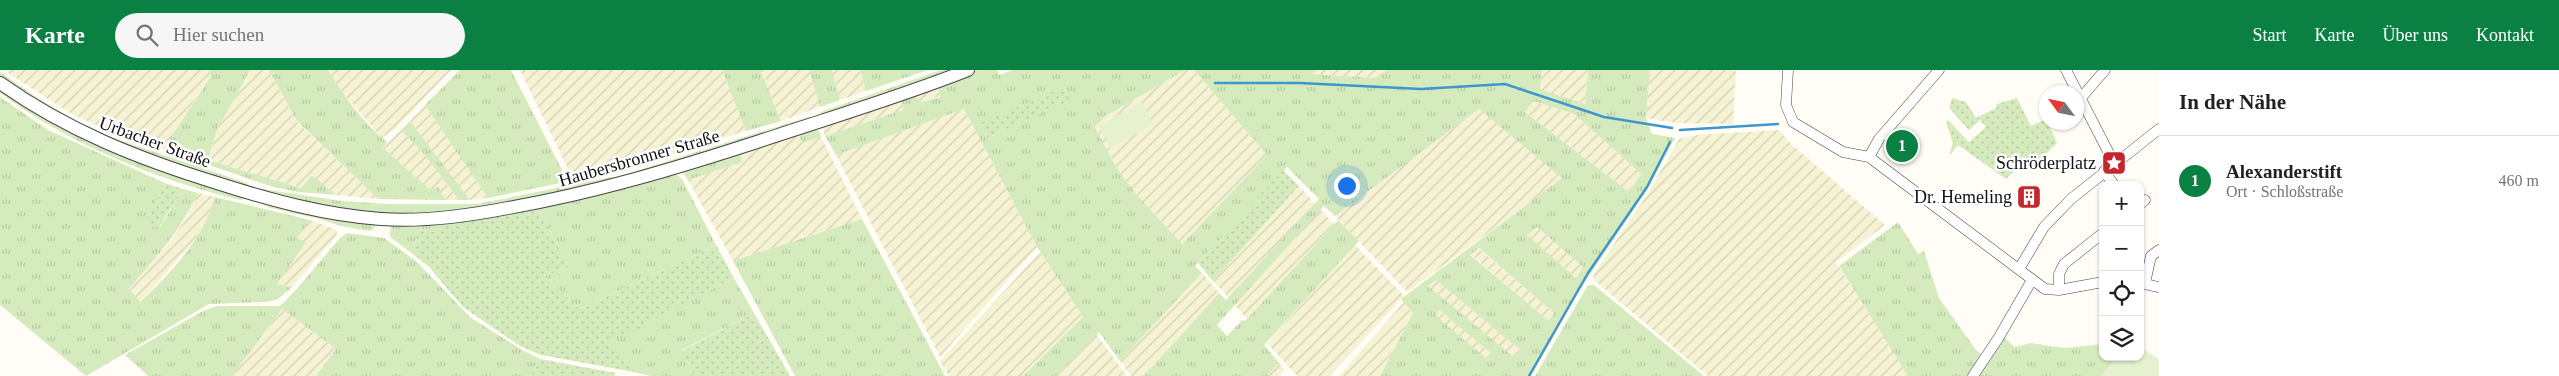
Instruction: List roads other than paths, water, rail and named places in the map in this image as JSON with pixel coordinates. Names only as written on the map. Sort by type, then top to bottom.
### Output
[{"type":"street","name":"Haubersbronner Straße","points":[[309,208],[382,219],[414,219],[470,215],[547,201],[678,167],[968,70]]},
{"type":"street","points":[[1788,70],[1786,105],[1792,122],[1842,152],[1869,157],[2045,289],[2059,290],[2099,283]]},
{"type":"street","points":[[1869,157],[1879,140],[1939,70]]},
{"type":"street","points":[[2066,70],[2074,85]]},
{"type":"street","points":[[2084,94],[2105,70]]},
{"type":"street","name":"Urbacher Straße","points":[[0,83],[42,110],[87,135],[139,157],[250,194],[309,208]]},
{"type":"street","points":[[2084,106],[2114,163]]},
{"type":"street","points":[[2019,269],[2044,227],[2071,199],[2159,129]]},
{"type":"street","points":[[2104,171],[2111,181]]},
{"type":"street","points":[[2059,290],[2060,274],[2064,264],[2099,236]]},
{"type":"street","points":[[2144,277],[2151,256],[2159,250]]},
{"type":"street","points":[[1973,376],[2032,280]]},
{"type":"street","points":[[2144,283],[2159,287]]},
{"type":"waterway","points":[[1215,83],[1300,83],[1421,89],[1505,84],[1604,117],[1672,128]]},
{"type":"waterway","points":[[1680,130],[1778,124]]},
{"type":"waterway","points":[[1529,376],[1588,273],[1647,187],[1670,142]]},
{"type":"place","name":"Alexanderstift","points":[[1902,146]]},
{"type":"place","name":"Schröderplatz","points":[[2114,163]]},
{"type":"place","name":"Dr. Hemeling","points":[[2029,197]]}]
